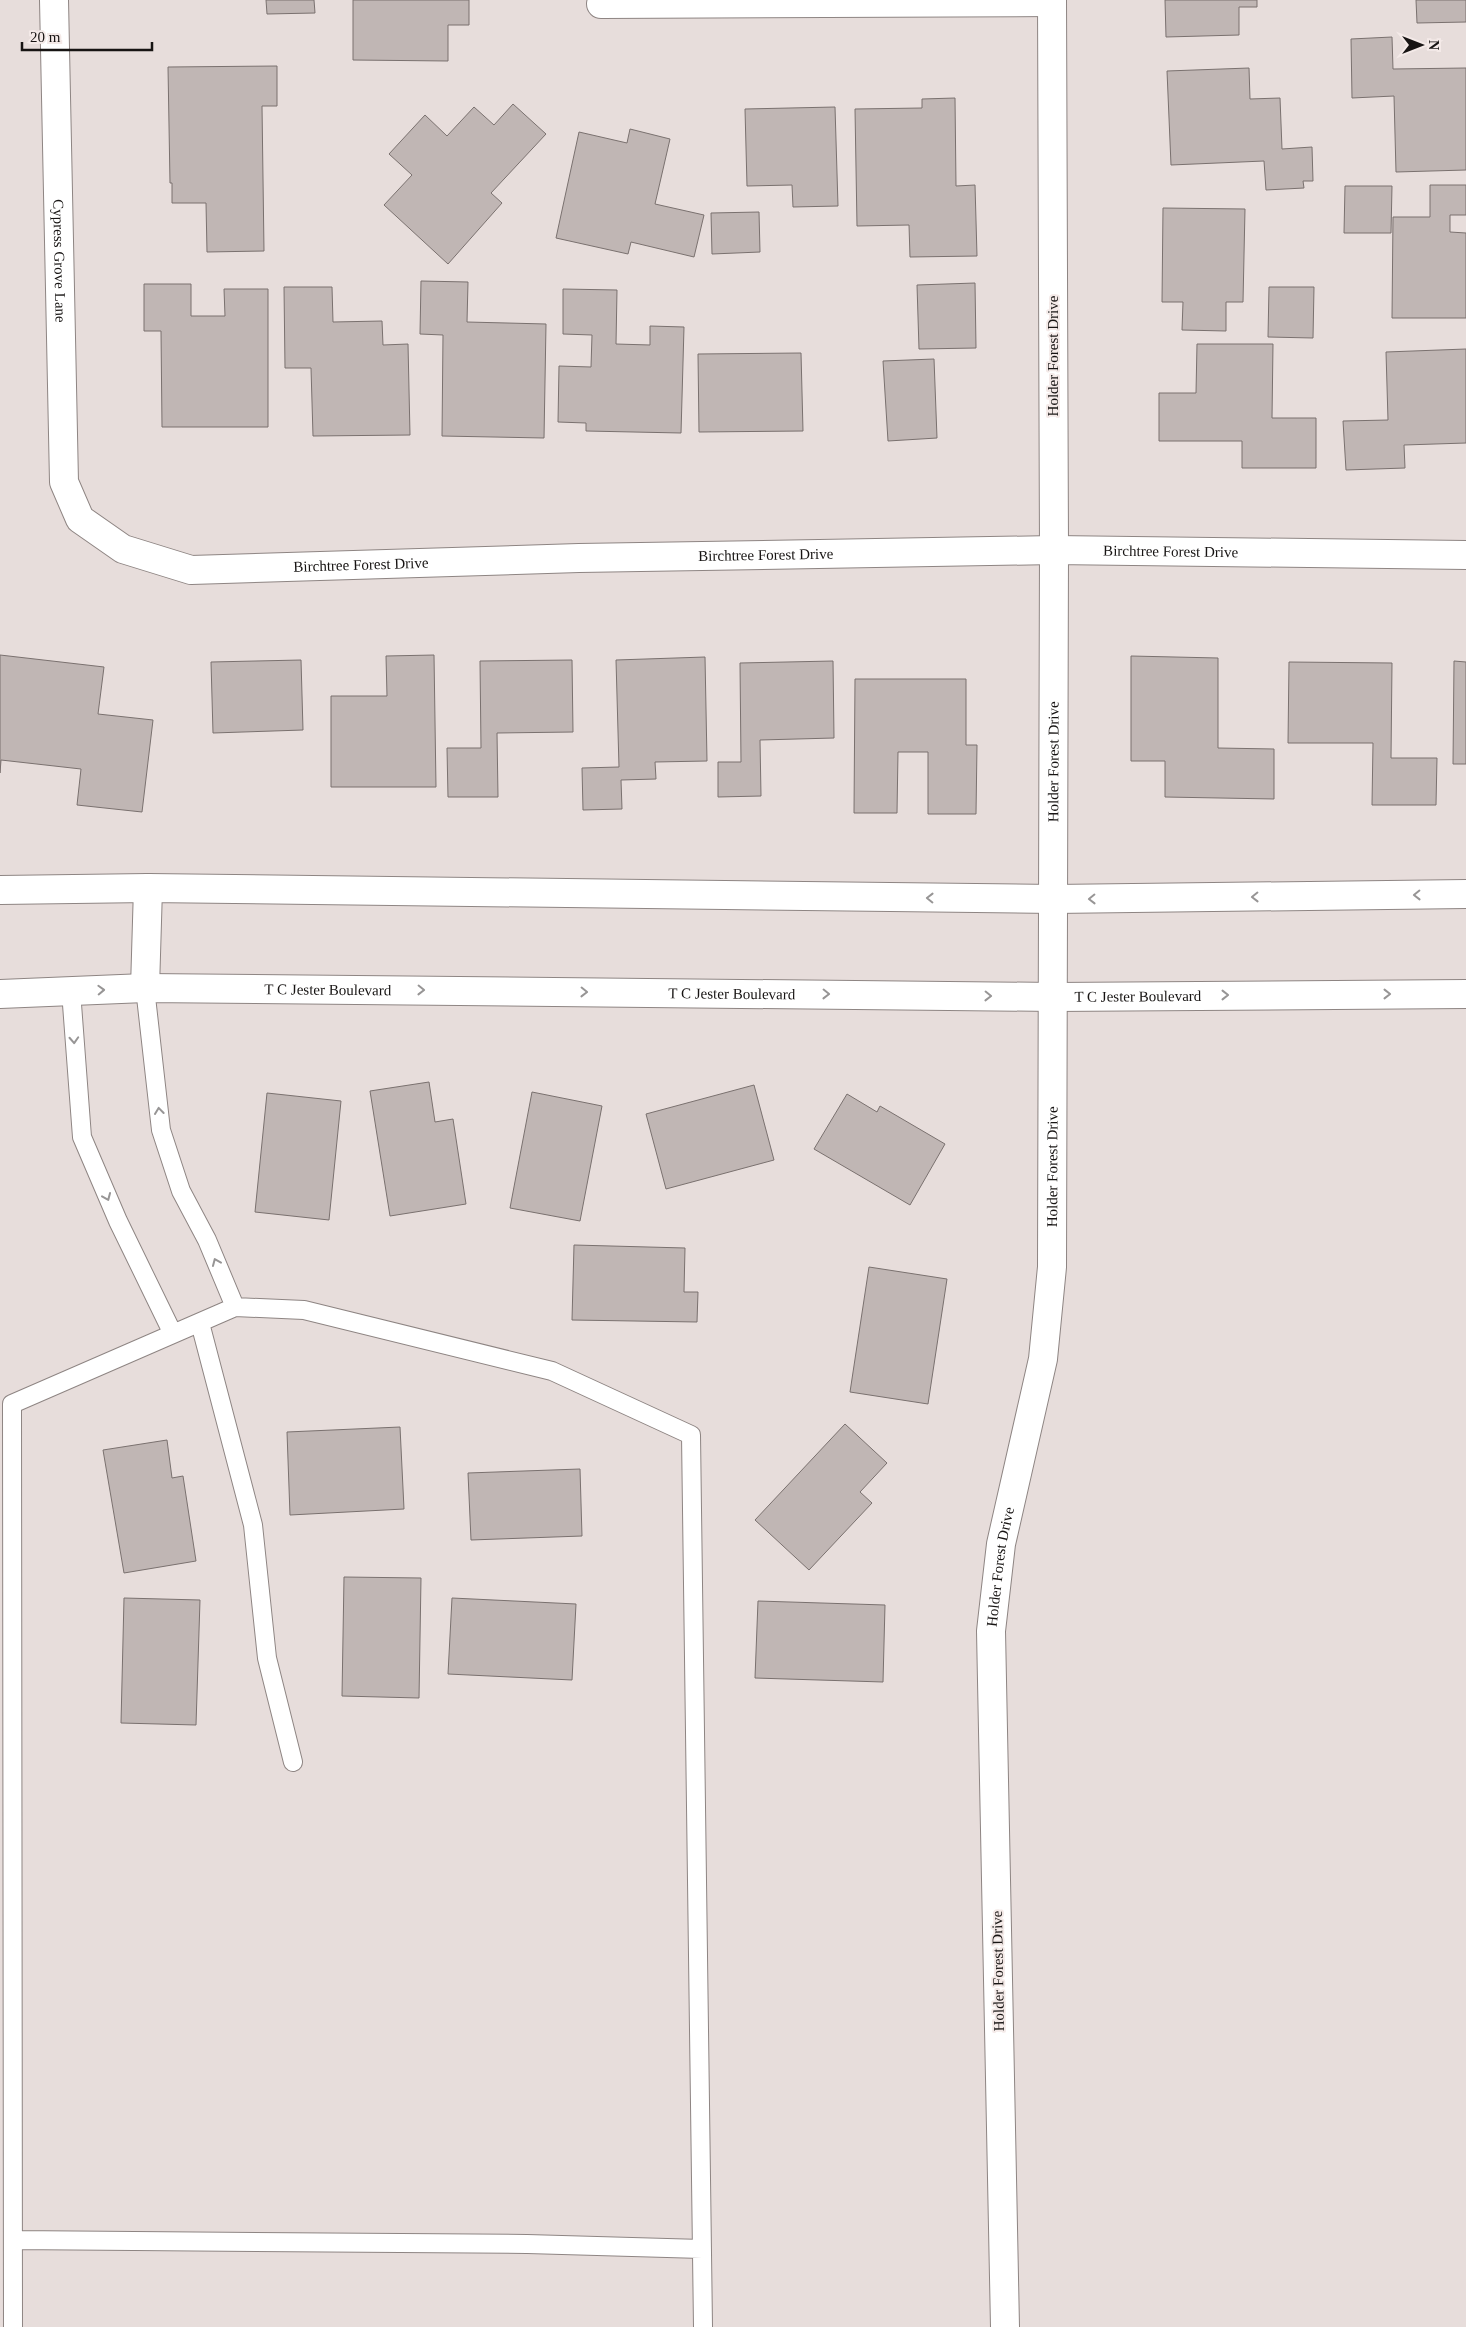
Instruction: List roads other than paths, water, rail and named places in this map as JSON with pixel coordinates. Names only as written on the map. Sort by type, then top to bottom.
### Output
[{"type":"street","name":"Cypress Grove Lane","points":[[54,0],[64,482],[80,518]]},
{"type":"street","points":[[601,4],[1052,1]]},
{"type":"street","name":"Holder Forest Drive","points":[[1005,2327],[991,1631],[1000,1544],[1043,1359],[1051,1276],[1054,997],[1052,1]]},
{"type":"street","name":"Birchtree Forest Drive","points":[[80,518],[123,549],[191,570],[579,558],[1054,550],[1466,555]]},
{"type":"street","points":[[145,988],[148,888]]},
{"type":"street","points":[[0,890],[148,888],[1054,900],[1466,894]]},
{"type":"street","name":"T C Jester Boulevard","points":[[0,994],[145,988],[1054,997],[1466,994]]},
{"type":"lane","points":[[145,988],[161,1130],[181,1191],[207,1240],[235,1307]]},
{"type":"lane","points":[[71,991],[82,1137],[118,1221],[173,1334]]},
{"type":"lane","points":[[13,2327],[12,1404],[235,1307],[304,1310],[552,1371],[691,1435],[703,2327]]},
{"type":"lane","points":[[200,1323],[253,1525],[267,1658],[293,1762]]},
{"type":"lane","points":[[13,2240],[527,2244],[702,2249]]}]
